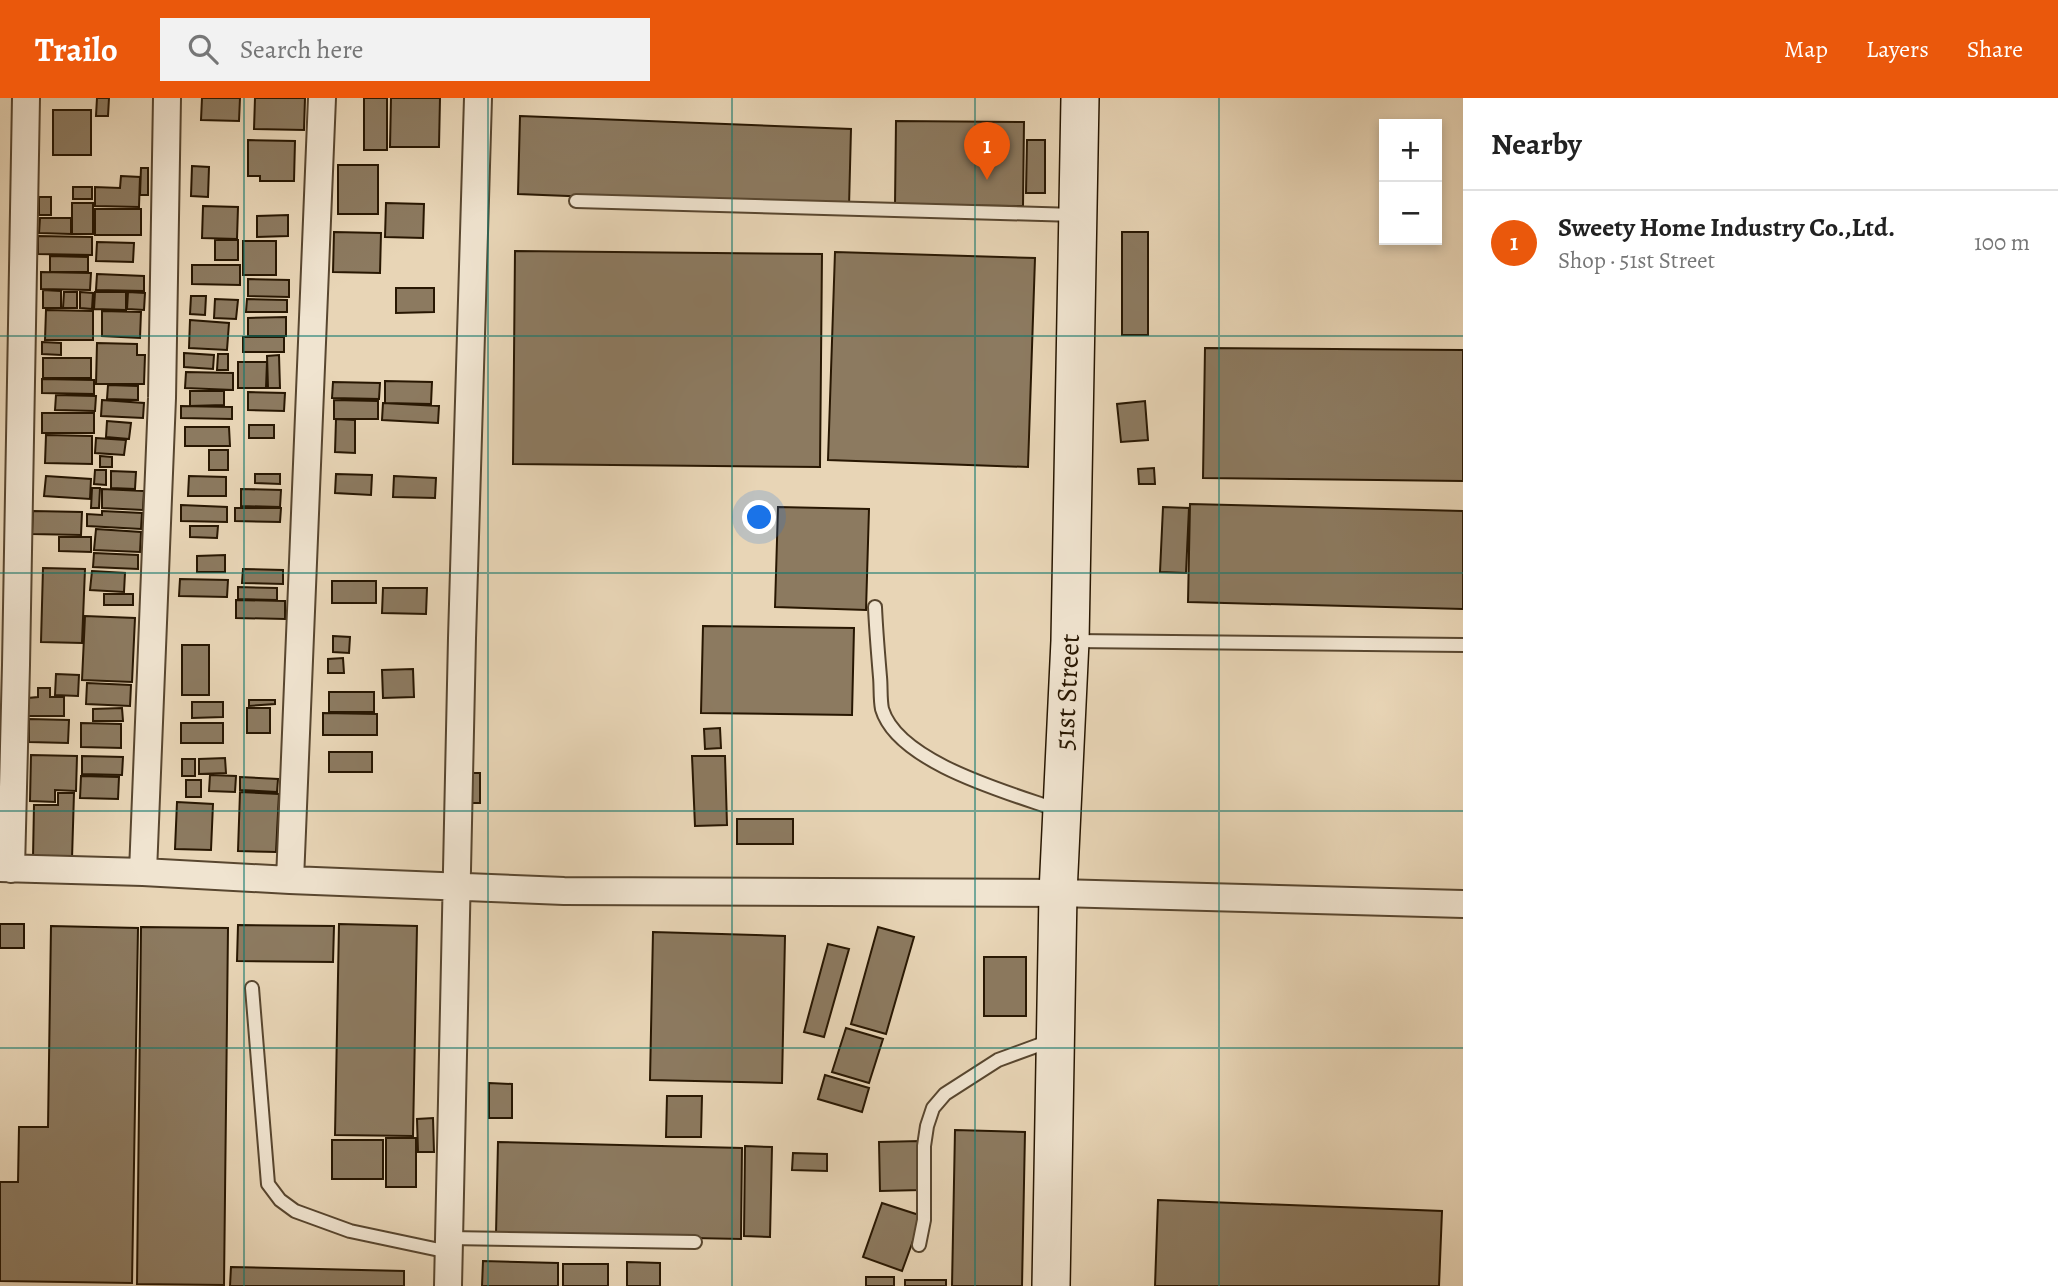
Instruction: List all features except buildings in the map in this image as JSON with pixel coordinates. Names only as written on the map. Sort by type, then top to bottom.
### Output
[{"type":"street","points":[[26,98],[16,665],[6,869],[143,872],[564,891],[1058,893],[1463,904]]},
{"type":"street","points":[[143,872],[162,398],[167,98]]},
{"type":"street","points":[[290,880],[322,98]]},
{"type":"street","points":[[449,1286],[456,888],[478,98]]},
{"type":"street","name":"51st Street","points":[[1051,1286],[1058,893],[1070,641],[1080,98]]},
{"type":"lane","points":[[576,201],[1078,216]]},
{"type":"lane","points":[[875,607],[882,708],[890,724],[904,741],[968,779],[1061,811]]},
{"type":"lane","points":[[1070,641],[1463,645]]},
{"type":"lane","points":[[252,988],[268,1184],[280,1200],[295,1211],[350,1231],[449,1245],[695,1242]]},
{"type":"lane","points":[[919,1245],[925,1220],[924,1146],[933,1108],[945,1094],[998,1060],[1055,1039]]},
{"type":"place","name":"Sweety Home Industry Co.,Ltd.","points":[[987,180]]}]
